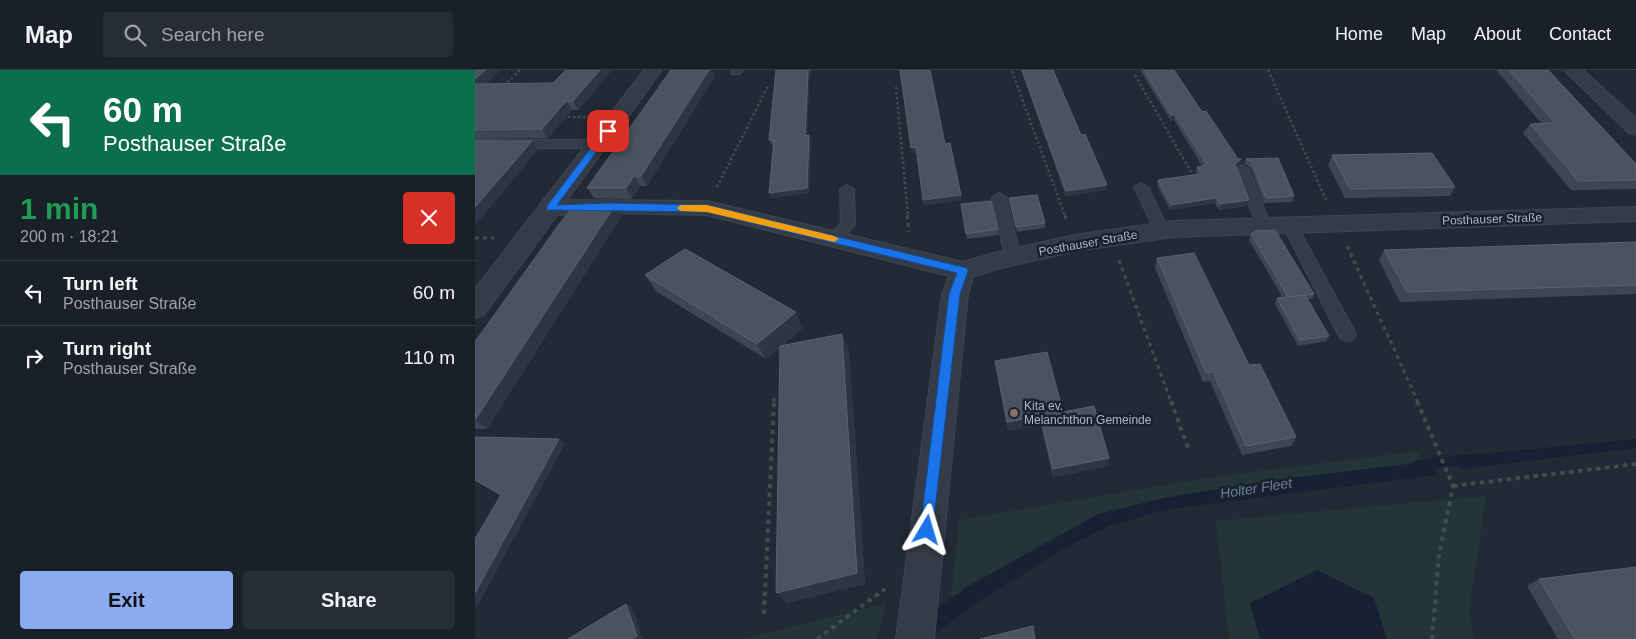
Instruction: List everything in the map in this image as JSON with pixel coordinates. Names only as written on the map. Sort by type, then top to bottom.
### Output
[{"type":"street","points":[[475,308],[653,70]]},
{"type":"street","points":[[1573,70],[1636,129]]},
{"type":"street","name":"Posthauser Straße","points":[[550,208],[608,206],[707,208],[963,271],[1075,243],[1163,231],[1636,214]]},
{"type":"street","points":[[916,623],[953,303],[963,271]]},
{"type":"lane","points":[[475,144],[597,144]]},
{"type":"lane","points":[[1242,169],[1264,226]]},
{"type":"lane","points":[[1141,187],[1163,231]]},
{"type":"lane","points":[[833,239],[848,224],[847,189]]},
{"type":"lane","points":[[999,197],[1013,257]]},
{"type":"lane","points":[[1290,226],[1347,334]]},
{"type":"path","points":[[501,89],[520,70]]},
{"type":"path","points":[[1268,70],[1437,444],[1453,486],[1439,556],[1432,639]]},
{"type":"path","points":[[1013,71],[1075,243]]},
{"type":"path","points":[[1135,75],[1195,178]]},
{"type":"path","points":[[707,208],[768,86]]},
{"type":"path","points":[[896,87],[911,258]]},
{"type":"path","points":[[554,117],[618,117]]},
{"type":"path","points":[[1111,238],[1188,448]]},
{"type":"path","points":[[764,614],[773,394]]},
{"type":"path","points":[[1453,486],[1636,464]]},
{"type":"path","points":[[817,639],[885,588]]},
{"type":"shaded area","points":[[1419,451],[1422,459],[1416,463],[1164,498],[1099,514],[965,588],[951,599],[959,520],[1213,477]]},
{"type":"shaded area","points":[[1486,496],[1469,613],[1475,639],[1229,639],[1216,521]]},
{"type":"shaded area","points":[[886,603],[877,639],[742,639]]},
{"type":"water","points":[[1636,439],[1636,448],[1463,469],[1458,465],[1457,456]]},
{"type":"water","points":[[1422,459],[1427,459],[1436,470],[1436,475],[1163,510],[1107,527],[1067,547],[981,600],[928,639],[895,639],[965,588],[1099,514],[1164,498],[1266,481],[1416,463]]},
{"type":"water","points":[[1317,570],[1374,598],[1387,639],[1260,639],[1250,603]]},
{"type":"building","points":[[475,70],[485,70],[475,79]]},
{"type":"building","points":[[566,70],[600,70],[573,101],[566,101],[542,129],[475,130],[475,84],[553,83]]},
{"type":"building","points":[[671,70],[709,70],[641,176],[634,176],[626,188],[587,188]]},
{"type":"building","points":[[776,70],[809,70],[805,136],[809,135],[807,188],[769,193],[774,140],[769,140]]},
{"type":"building","points":[[900,70],[930,70],[945,144],[950,143],[961,195],[923,200],[916,147],[911,148]]},
{"type":"building","points":[[1022,70],[1053,70],[1081,135],[1085,134],[1107,185],[1066,191]]},
{"type":"building","points":[[1144,70],[1174,70],[1202,112],[1206,111],[1238,159],[1241,159],[1235,164],[1249,200],[1220,204],[1216,198],[1171,205],[1158,180],[1201,174],[1197,167],[1207,165],[1175,115],[1171,115]]},
{"type":"building","points":[[1509,70],[1548,70],[1636,164],[1636,180],[1578,181],[1530,124],[1555,123]]},
{"type":"building","points":[[475,141],[532,141],[475,207]]},
{"type":"building","points":[[1432,153],[1455,187],[1350,189],[1332,155]]},
{"type":"building","points":[[1278,158],[1294,196],[1266,198],[1252,163],[1246,159]]},
{"type":"building","points":[[1037,195],[1045,223],[1016,227],[1009,198]]},
{"type":"building","points":[[991,201],[998,229],[966,234],[961,204]]},
{"type":"building","points":[[615,205],[475,420],[475,342],[574,206]]},
{"type":"building","points":[[1275,230],[1314,294],[1288,297],[1251,234],[1256,231]]},
{"type":"building","points":[[1636,242],[1636,285],[1407,292],[1384,250]]},
{"type":"building","points":[[685,249],[796,312],[757,344],[645,275]]},
{"type":"building","points":[[1194,253],[1249,365],[1260,364],[1296,437],[1246,446],[1213,372],[1206,373],[1157,258]]},
{"type":"building","points":[[1305,295],[1329,336],[1300,340],[1277,298]]},
{"type":"building","points":[[842,334],[857,573],[776,593],[780,346]]},
{"type":"building","points":[[1047,352],[1063,412],[1094,406],[1109,458],[1053,469],[1040,416],[1007,422],[995,361]]},
{"type":"building","points":[[475,437],[559,439],[475,593],[475,539],[501,495],[475,480]]},
{"type":"building","points":[[1636,567],[1636,639],[1575,639],[1539,579]]},
{"type":"building","points":[[626,604],[637,636],[632,639],[568,639]]},
{"type":"building","points":[[1033,626],[1035,639],[980,639]]},
{"type":"waterway","name":"Holter Fleet","points":[[1418,465],[1471,459]]},
{"type":"slow traffic","points":[[681,208],[707,208],[834,239]]},
{"type":"place","name":"Kita ev. Melanchthon Gemeinde","points":[[1014,413]]},
{"type":"route","points":[[608,131],[550,208],[608,206],[707,208],[963,271],[955,294],[927,530]]}]
